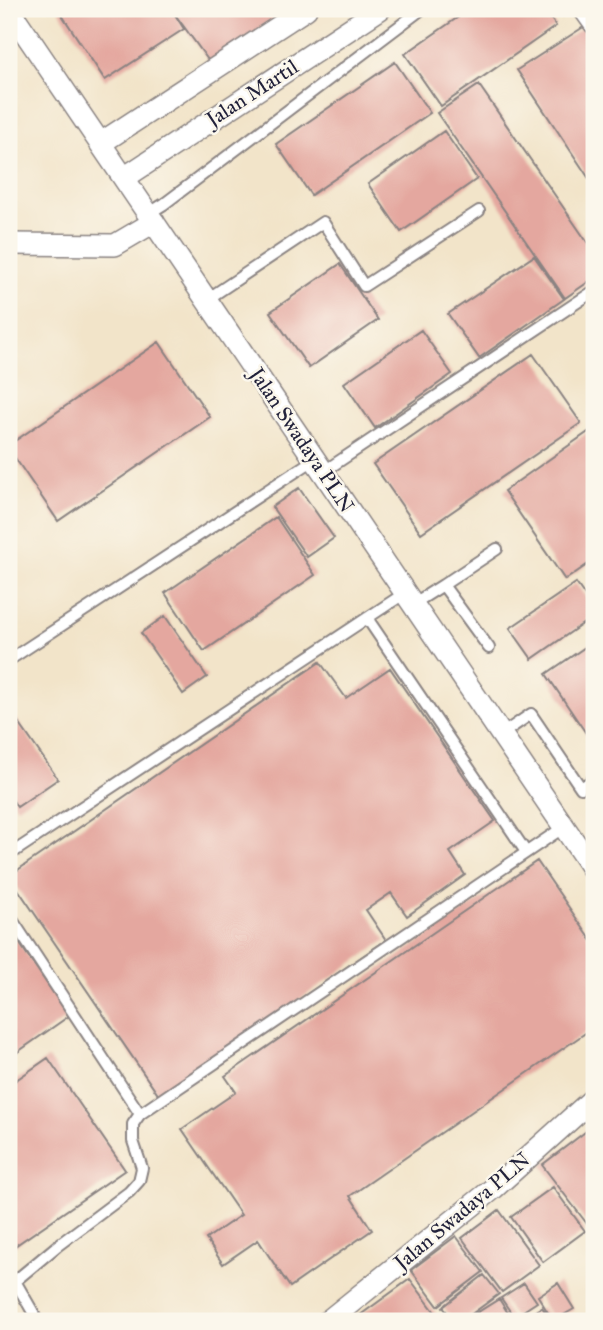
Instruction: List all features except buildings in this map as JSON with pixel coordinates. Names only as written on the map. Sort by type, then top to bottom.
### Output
[{"type":"street","name":"Jalan Swadaya PLN","points":[[9,9],[594,871]]},
{"type":"street","name":"Jalan Martil","points":[[101,143],[306,9]]},
{"type":"street","name":"Jalan Martil","points":[[124,178],[380,9]]},
{"type":"street","points":[[584,9],[594,23]]},
{"type":"street","points":[[9,244],[115,245],[151,218]]},
{"type":"street","name":"Jalan Swadaya PLN","points":[[328,1321],[494,1188],[594,1098]]},
{"type":"lane","points":[[151,218],[164,204],[422,9]]},
{"type":"lane","points":[[206,300],[323,222],[364,285],[479,211]]},
{"type":"lane","points":[[9,660],[594,290]]},
{"type":"lane","points":[[9,855],[367,618],[443,585],[497,549]]},
{"type":"lane","points":[[443,585],[489,648]]},
{"type":"lane","points":[[367,618],[526,852]]},
{"type":"lane","points":[[502,734],[531,714],[581,788],[594,779]]},
{"type":"lane","points":[[38,1321],[12,1283],[130,1192],[139,1181],[142,1168],[133,1141],[133,1124],[140,1114],[564,827]]},
{"type":"lane","points":[[9,915],[140,1114]]}]
